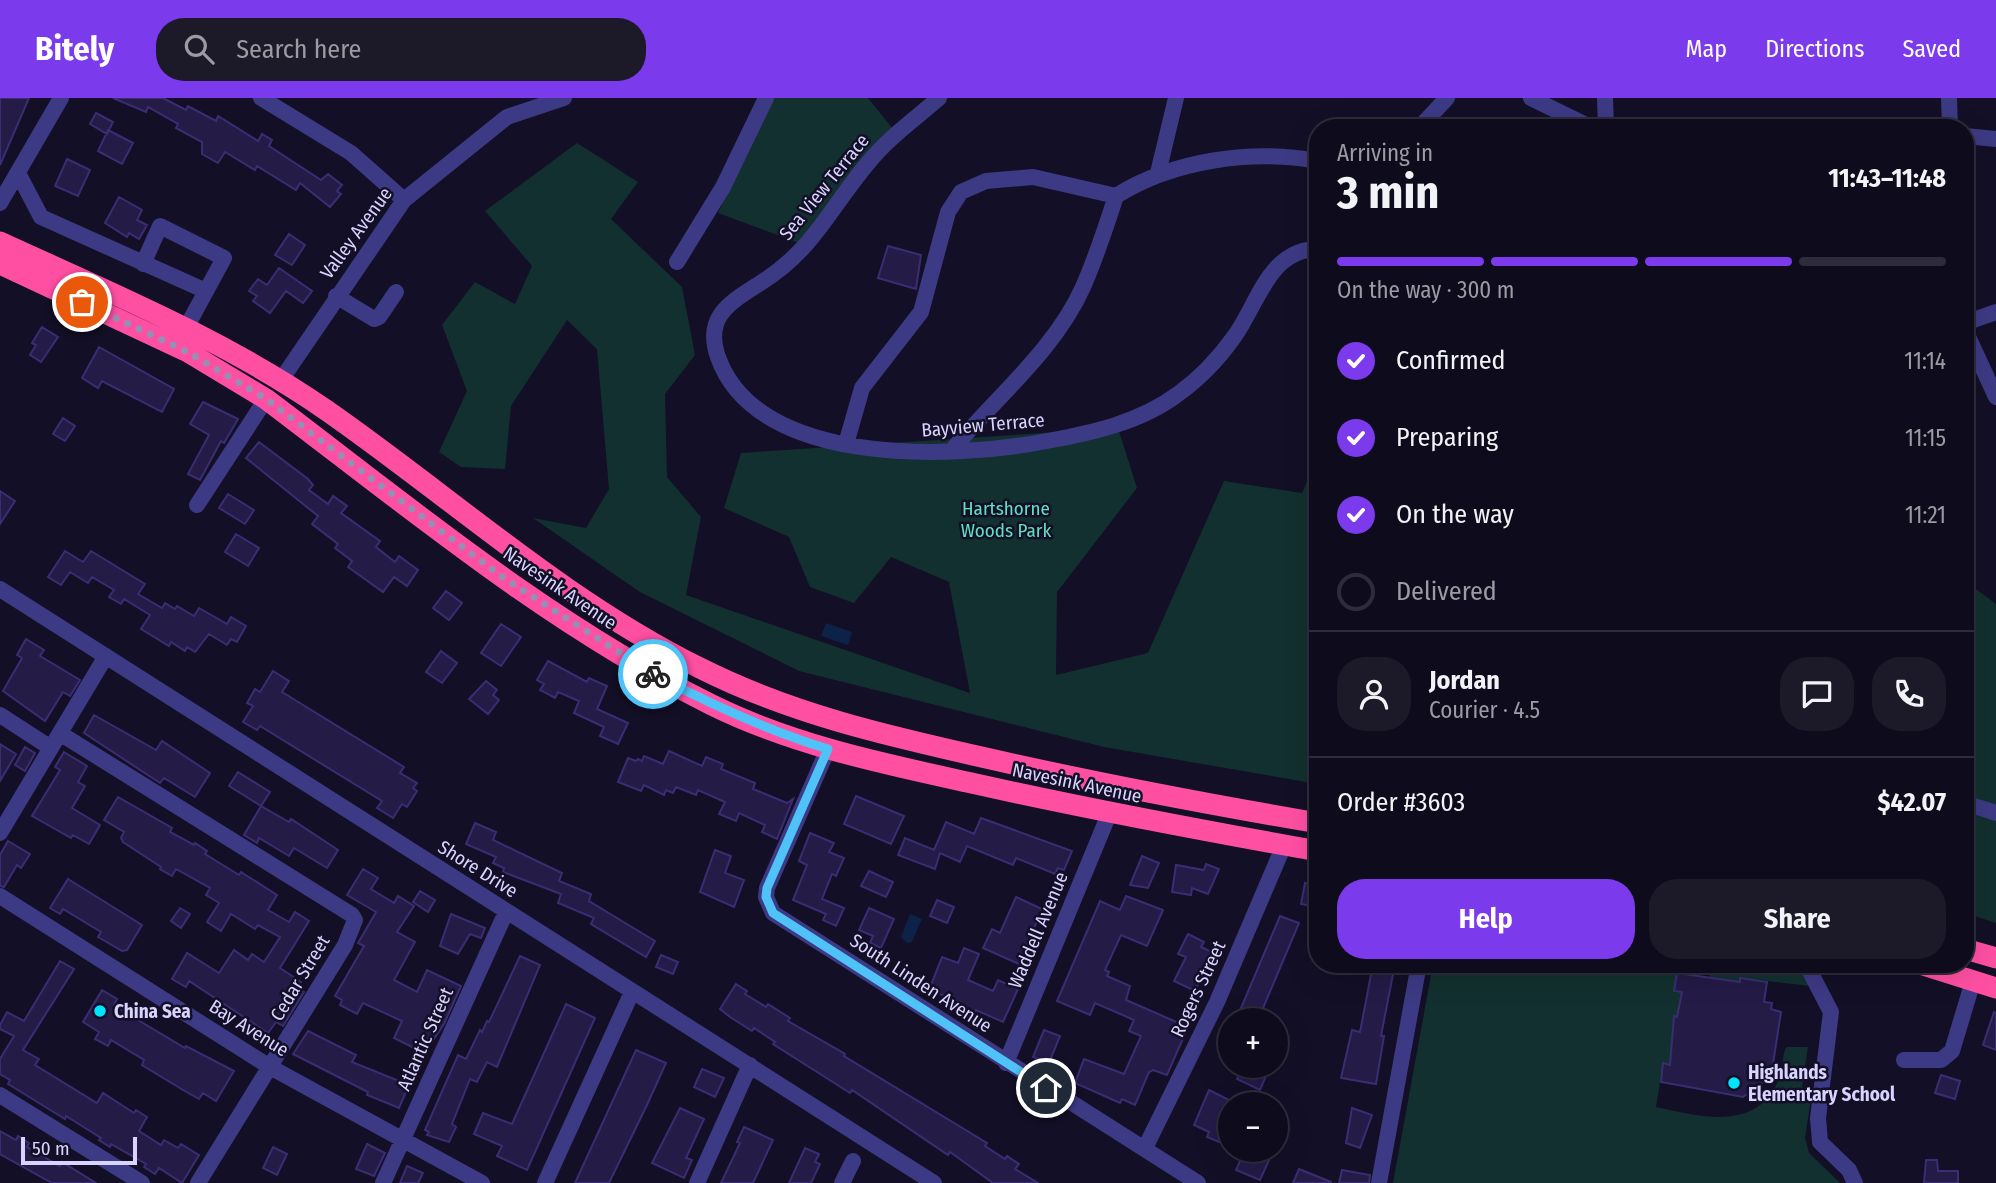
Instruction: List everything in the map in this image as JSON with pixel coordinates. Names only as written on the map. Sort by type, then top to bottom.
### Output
[{"type":"highway","name":"Navesink Avenue","points":[[0,242],[186,328],[281,380],[576,595],[697,667],[748,691],[831,720],[939,748],[1076,779],[1309,821]]},
{"type":"highway","name":"Navesink Avenue","points":[[0,264],[188,352],[266,399],[501,576],[641,668],[711,705],[763,727],[828,749],[1109,814],[1309,849]]},
{"type":"highway","points":[[1974,952],[1996,958]]},
{"type":"highway","points":[[1948,973],[1996,988]]},
{"type":"street","points":[[0,203],[61,98]]},
{"type":"street","points":[[261,98],[351,153],[404,200]]},
{"type":"street","name":"Valley Avenue","points":[[281,380],[404,200],[507,117],[564,98]]},
{"type":"street","points":[[677,262],[723,187],[766,98]]},
{"type":"street","name":"Sea View Terrace","points":[[724,371],[716,352],[715,336],[723,309],[805,248],[870,160],[939,98]]},
{"type":"street","points":[[1158,173],[1176,98]]},
{"type":"street","points":[[1427,119],[1447,98]]},
{"type":"street","points":[[1531,98],[1574,119]]},
{"type":"street","points":[[1605,98],[1606,119]]},
{"type":"street","points":[[1949,98],[1950,119]]},
{"type":"street","points":[[1974,137],[1996,139]]},
{"type":"street","points":[[952,450],[1031,362],[1063,319],[1082,288],[1116,196],[1158,173],[1204,162],[1253,158],[1309,161]]},
{"type":"street","points":[[18,173],[41,217],[206,291]]},
{"type":"street","points":[[846,444],[862,388],[921,312],[932,281],[946,220],[961,192],[986,181],[1033,177],[1116,196]]},
{"type":"street","points":[[143,264],[160,226],[223,257],[186,328]]},
{"type":"street","name":"Bayview Terrace","points":[[724,371],[751,402],[782,426],[804,435],[846,444],[916,452],[1002,448],[1073,437],[1150,411],[1189,386],[1221,354],[1244,323],[1266,279],[1278,264],[1295,253],[1309,251]]},
{"type":"street","points":[[336,296],[374,319],[396,292]]},
{"type":"street","points":[[1974,320],[1996,312]]},
{"type":"street","points":[[1974,349],[1996,397]]},
{"type":"street","points":[[197,505],[266,399]]},
{"type":"street","name":"Shore Drive","points":[[0,589],[934,1183]]},
{"type":"street","points":[[0,833],[106,656]]},
{"type":"street","points":[[0,715],[51,748]]},
{"type":"street","name":"Cedar Street","points":[[61,734],[352,915],[355,920],[345,945],[198,1183]]},
{"type":"street","name":"South Linden Avenue","points":[[828,749],[767,888],[766,897],[773,913],[1198,1183]]},
{"type":"street","points":[[1974,806],[1996,813]]},
{"type":"street","name":"Waddell Avenue","points":[[1006,1063],[1109,814]]},
{"type":"street","name":"Rogers Street","points":[[1144,1148],[1217,1002],[1284,845]]},
{"type":"street","name":"Bay Avenue","points":[[0,896],[270,1067],[482,1183]]},
{"type":"street","name":"Atlantic Street","points":[[383,1183],[506,912]]},
{"type":"street","points":[[1379,1183],[1417,973]]},
{"type":"street","points":[[1811,973],[1826,1000],[1831,1030],[1818,1121],[1820,1142],[1849,1170],[1855,1183]]},
{"type":"street","points":[[1904,1060],[1941,1060],[1952,1051],[1973,981]]},
{"type":"street","points":[[545,1183],[632,992]]},
{"type":"street","points":[[697,1183],[750,1065]]},
{"type":"street","points":[[0,1095],[142,1183]]},
{"type":"street","points":[[842,1183],[853,1161]]},
{"type":"green space","points":[[770,98],[868,98],[896,133],[804,245],[718,213]]},
{"type":"green space","name":"Hartshorne Woods Park","points":[[577,143],[638,182],[611,219],[682,287],[695,355],[665,394],[667,477],[701,517],[686,595],[970,693],[949,582],[891,557],[854,603],[810,587],[789,537],[724,508],[741,453],[1118,428],[1137,488],[1057,592],[1056,675],[1148,653],[1224,481],[1302,493],[1309,477],[1309,782],[1104,747],[799,671],[640,592],[533,518],[586,528],[609,489],[597,349],[567,320],[511,406],[505,469],[461,467],[439,452],[467,391],[442,325],[475,282],[515,304],[532,266],[485,211]]},
{"type":"green space","points":[[1974,588],[1996,604],[1996,923],[1974,916]]},
{"type":"green space","points":[[1431,973],[1677,973],[1674,991],[1682,992],[1677,1017],[1674,1017],[1670,1065],[1663,1064],[1656,1107],[1709,1117],[1743,1114],[1757,1107],[1769,1096],[1779,1079],[1786,1047],[1808,1047],[1802,1087],[1812,1092],[1805,1138],[1809,1153],[1840,1183],[1393,1183]]},
{"type":"green space","points":[[1677,973],[1701,973],[1700,976]]},
{"type":"green space","points":[[1706,973],[1801,973],[1810,986],[1741,978],[1740,982],[1710,978],[1710,974]]},
{"type":"water","points":[[826,623],[852,632],[848,645],[821,636]]},
{"type":"water","points":[[910,914],[922,919],[912,942],[907,943],[901,937]]},
{"type":"building","points":[[0,98],[29,98],[0,165]]},
{"type":"building","points":[[113,98],[163,98],[186,110],[188,106],[216,121],[218,116],[258,141],[262,134],[272,140],[269,146],[321,180],[328,174],[342,185],[337,191],[341,194],[330,207],[300,183],[296,190],[257,166],[255,170],[225,152],[218,163],[202,154],[202,142],[176,128],[178,124],[148,107],[146,112]]},
{"type":"building","points":[[96,113],[113,122],[107,134],[90,124]]},
{"type":"building","points":[[108,130],[133,143],[122,164],[98,151]]},
{"type":"building","points":[[67,159],[90,170],[78,196],[55,186]]},
{"type":"building","points":[[119,197],[142,210],[137,220],[147,225],[139,239],[129,233],[127,237],[105,223]]},
{"type":"building","points":[[289,234],[305,245],[292,265],[275,255]]},
{"type":"building","points":[[888,246],[921,255],[916,289],[878,278]]},
{"type":"building","points":[[279,268],[312,291],[303,303],[286,291],[270,313],[253,301],[257,296],[249,291],[258,279],[267,285]]},
{"type":"building","points":[[42,327],[58,337],[41,362],[30,355],[36,345],[32,343]]},
{"type":"building","points":[[99,347],[174,389],[162,412],[102,381],[98,388],[82,378]]},
{"type":"building","points":[[203,402],[238,419],[224,443],[221,441],[200,480],[188,474],[209,435],[190,424]]},
{"type":"building","points":[[63,418],[75,426],[65,441],[53,434]]},
{"type":"building","points":[[259,442],[308,479],[313,485],[309,490],[328,504],[333,496],[347,506],[341,513],[380,541],[376,547],[395,562],[399,556],[418,570],[407,586],[394,577],[383,592],[348,567],[352,561],[335,548],[338,544],[312,524],[318,516],[246,458]]},
{"type":"building","points":[[0,491],[15,501],[0,524]]},
{"type":"building","points":[[228,494],[254,510],[245,524],[219,508]]},
{"type":"building","points":[[236,534],[259,548],[248,566],[225,552]]},
{"type":"building","points":[[65,551],[83,562],[91,551],[145,584],[138,594],[162,608],[165,603],[175,609],[177,606],[194,616],[199,608],[227,624],[231,617],[246,626],[237,642],[231,639],[227,645],[209,634],[195,652],[187,647],[185,651],[171,642],[169,646],[141,629],[150,615],[124,599],[121,604],[109,597],[114,590],[92,577],[88,583],[70,572],[61,585],[48,577]]},
{"type":"building","points":[[446,591],[462,603],[449,620],[433,608]]},
{"type":"building","points":[[501,624],[521,637],[501,666],[481,653]]},
{"type":"building","points":[[26,639],[44,650],[40,656],[80,680],[70,696],[63,692],[45,721],[3,691],[22,658],[17,655]]},
{"type":"building","points":[[441,651],[457,663],[442,683],[426,672]]},
{"type":"building","points":[[548,661],[587,682],[589,678],[607,686],[597,709],[628,723],[618,744],[600,736],[604,727],[574,713],[579,701],[558,692],[555,698],[540,690],[544,684],[537,680]]},
{"type":"building","points":[[273,671],[289,681],[282,692],[404,767],[400,773],[417,783],[413,788],[417,791],[407,807],[402,804],[393,818],[377,808],[382,801],[260,726],[257,730],[243,722],[253,706],[247,703],[255,689],[260,692]]},
{"type":"building","points":[[486,681],[497,690],[493,695],[499,700],[488,714],[469,699]]},
{"type":"building","points":[[94,715],[156,750],[162,741],[210,773],[195,797],[164,778],[160,783],[84,733]]},
{"type":"building","points":[[0,744],[16,754],[0,781]]},
{"type":"building","points":[[25,747],[35,753],[25,771],[15,765]]},
{"type":"building","points":[[669,751],[702,766],[706,757],[723,764],[721,769],[755,783],[753,789],[787,803],[793,799],[777,839],[762,832],[765,825],[739,813],[736,821],[719,814],[725,802],[698,790],[696,795],[676,787],[673,793],[666,790],[664,795],[644,785],[641,791],[618,782],[628,758],[642,761],[644,756],[663,764]]},
{"type":"building","points":[[64,752],[87,766],[78,782],[85,786],[72,808],[100,825],[89,844],[73,835],[71,838],[32,816],[60,770],[55,767]]},
{"type":"building","points":[[238,772],[270,792],[261,806],[229,786]]},
{"type":"building","points":[[856,796],[904,816],[891,844],[844,824]]},
{"type":"building","points":[[118,797],[172,828],[170,832],[194,845],[195,843],[207,851],[205,854],[239,875],[241,872],[277,895],[268,910],[289,922],[295,912],[309,921],[280,968],[301,982],[297,988],[304,992],[283,1026],[276,1022],[268,1033],[189,981],[186,987],[172,979],[187,953],[219,973],[234,950],[248,960],[252,954],[264,962],[280,937],[258,925],[255,929],[231,914],[221,931],[207,922],[219,903],[206,895],[210,888],[176,869],[172,876],[160,869],[161,867],[123,842],[121,838],[124,832],[104,820]]},
{"type":"building","points":[[261,806],[289,822],[291,819],[338,850],[327,868],[294,848],[289,856],[259,838],[257,843],[244,835]]},
{"type":"building","points":[[981,818],[1072,851],[1064,870],[1058,868],[1055,874],[1016,858],[1013,865],[967,846],[960,862],[940,853],[935,869],[898,855],[905,838],[934,850],[946,822],[974,834]]},
{"type":"building","points":[[475,823],[496,832],[493,840],[562,873],[559,881],[591,894],[589,901],[655,941],[646,957],[591,924],[594,918],[558,903],[561,894],[503,872],[504,868],[493,863],[496,857],[466,844]]},
{"type":"building","points":[[810,833],[834,843],[829,852],[844,858],[836,876],[832,874],[822,899],[844,908],[836,926],[823,920],[826,914],[793,900],[807,865],[799,861]]},
{"type":"building","points":[[8,841],[30,854],[21,868],[17,865],[4,887],[0,886],[0,855]]},
{"type":"building","points":[[715,850],[731,856],[725,873],[744,880],[734,907],[700,892]]},
{"type":"building","points":[[1142,856],[1159,863],[1148,888],[1130,885]]},
{"type":"building","points":[[1206,864],[1219,869],[1208,894],[1192,888],[1191,895],[1172,892],[1176,865],[1204,870]]},
{"type":"building","points":[[363,869],[378,878],[371,889],[394,903],[398,896],[414,906],[397,932],[415,942],[394,980],[417,992],[427,970],[461,986],[444,1024],[434,1039],[429,1037],[422,1052],[394,1038],[402,1021],[363,1003],[357,1014],[340,1005],[342,1000],[335,996],[364,946],[358,943],[376,912],[347,895]]},
{"type":"building","points":[[869,871],[893,882],[886,897],[861,886]]},
{"type":"building","points":[[68,879],[142,925],[127,950],[122,951],[98,937],[101,932],[63,909],[60,914],[50,908]]},
{"type":"building","points":[[1305,883],[1309,884],[1309,905],[1301,904]]},
{"type":"building","points":[[420,891],[435,900],[428,912],[413,902]]},
{"type":"building","points":[[1126,896],[1163,910],[1147,946],[1121,935],[1105,970],[1109,972],[1107,976],[1130,986],[1126,1000],[1188,1027],[1167,1075],[1153,1070],[1149,1072],[1135,1105],[1122,1099],[1120,1103],[1075,1083],[1084,1059],[1124,1074],[1141,1036],[1129,1031],[1134,1020],[1095,1003],[1090,1015],[1057,1001],[1100,901],[1120,910]]},
{"type":"building","points":[[1016,897],[1042,909],[1019,964],[983,948],[992,929],[1000,933]]},
{"type":"building","points":[[937,900],[954,907],[947,923],[930,916]]},
{"type":"building","points":[[180,908],[190,914],[181,928],[171,921]]},
{"type":"building","points":[[869,908],[894,919],[881,948],[870,943],[873,936],[859,930]]},
{"type":"building","points":[[451,914],[485,928],[481,938],[470,934],[458,954],[440,946]]},
{"type":"building","points":[[1280,916],[1299,923],[1263,1008],[1241,1008]]},
{"type":"building","points":[[1188,934],[1204,942],[1201,947],[1212,952],[1195,991],[1174,981],[1186,957],[1178,954]]},
{"type":"building","points":[[964,948],[979,954],[968,980],[993,991],[998,980],[1018,989],[1003,1022],[976,1010],[971,1020],[956,1013],[961,1002],[929,990],[942,957],[958,963]]},
{"type":"building","points":[[661,955],[678,962],[673,974],[656,967]]},
{"type":"building","points":[[520,956],[540,965],[497,1067],[487,1062],[477,1082],[470,1079],[452,1124],[456,1127],[449,1142],[427,1135],[429,1132],[425,1130],[458,1055],[466,1059],[480,1030],[482,1032],[487,1021],[489,1022]]},
{"type":"building","points":[[60,961],[74,969],[23,1050],[39,1059],[35,1065],[97,1103],[103,1093],[134,1113],[136,1110],[147,1117],[139,1131],[161,1145],[164,1140],[178,1148],[181,1144],[199,1155],[182,1183],[159,1168],[155,1174],[144,1167],[146,1164],[111,1144],[110,1147],[99,1140],[101,1138],[66,1116],[65,1119],[8,1084],[10,1080],[0,1074],[0,1059],[14,1036],[0,1029],[0,1025],[7,1012],[24,1021]]},
{"type":"building","points":[[1371,973],[1393,973],[1381,1036],[1384,1036],[1376,1084],[1341,1078],[1352,1030],[1360,1032]]},
{"type":"building","points":[[1677,973],[1740,982],[1740,978],[1767,982],[1764,1002],[1772,1003],[1771,1009],[1781,1012],[1771,1077],[1743,1097],[1661,1082],[1663,1063],[1670,1065],[1674,1016],[1677,1017],[1682,992],[1674,991]]},
{"type":"building","points":[[736,984],[747,991],[745,994],[766,1007],[768,1004],[790,1018],[788,1021],[987,1143],[985,1146],[1005,1159],[1007,1156],[1019,1164],[1015,1169],[1038,1183],[993,1183],[950,1152],[948,1155],[852,1090],[850,1093],[773,1044],[775,1042],[754,1028],[752,1031],[730,1017],[720,1009]]},
{"type":"building","points":[[102,990],[117,999],[114,1005],[143,1023],[185,1048],[186,1046],[234,1071],[216,1101],[203,1093],[199,1099],[183,1090],[142,1065],[144,1060],[111,1040],[108,1046],[95,1039],[99,1032],[83,1022]]},
{"type":"building","points":[[566,1004],[595,1018],[527,1170],[497,1156],[502,1146],[474,1134],[483,1113],[512,1124]]},
{"type":"building","points":[[1994,1012],[1996,1013],[1996,1050],[1983,1045]]},
{"type":"building","points":[[1044,1030],[1060,1036],[1049,1063],[1033,1057]]},
{"type":"building","points":[[308,1031],[356,1055],[352,1062],[409,1085],[399,1108],[367,1095],[368,1092],[293,1054]]},
{"type":"building","points":[[636,1050],[666,1063],[647,1105],[609,1183],[575,1183]]},
{"type":"building","points":[[702,1069],[724,1078],[715,1097],[694,1087]]},
{"type":"building","points":[[1941,1075],[1960,1081],[1955,1099],[1935,1093]]},
{"type":"building","points":[[1237,1078],[1265,1078],[1260,1090]]},
{"type":"building","points":[[1209,1090],[1218,1094],[1218,1142],[1207,1137],[1209,1132],[1194,1125]]},
{"type":"building","points":[[680,1108],[704,1119],[686,1158],[692,1160],[684,1178],[652,1163]]},
{"type":"building","points":[[1352,1108],[1372,1115],[1360,1148],[1346,1143]]},
{"type":"building","points":[[744,1127],[773,1140],[753,1183],[721,1183],[740,1143],[737,1142]]},
{"type":"building","points":[[0,1131],[16,1140],[18,1136],[29,1143],[27,1147],[60,1166],[62,1162],[96,1183],[52,1183],[0,1154]]},
{"type":"building","points":[[367,1144],[385,1153],[374,1176],[356,1169]]},
{"type":"building","points":[[273,1147],[287,1154],[277,1175],[263,1168]]},
{"type":"building","points":[[805,1148],[819,1154],[815,1162],[820,1164],[811,1183],[789,1183]]},
{"type":"building","points":[[1926,1160],[1937,1160],[1938,1171],[1958,1171],[1958,1183],[1924,1183]]},
{"type":"building","points":[[1240,1162],[1268,1162],[1260,1180],[1236,1170]]},
{"type":"building","points":[[407,1166],[423,1173],[418,1183],[400,1183]]},
{"type":"building","points":[[1299,1169],[1331,1182],[1331,1183],[1293,1183]]},
{"type":"building","points":[[1342,1170],[1370,1175],[1369,1183],[1339,1183]]},
{"type":"way so far","points":[[82,302],[188,352],[266,399],[501,576],[569,623],[653,674]]},
{"type":"place","name":"China Sea","points":[[100,1011]]},
{"type":"place","name":"Highlands Elementary School","points":[[1734,1083]]},
{"type":"route","points":[[653,674],[711,705],[763,727],[828,749],[767,888],[766,897],[773,913],[877,977],[1046,1088]]}]
